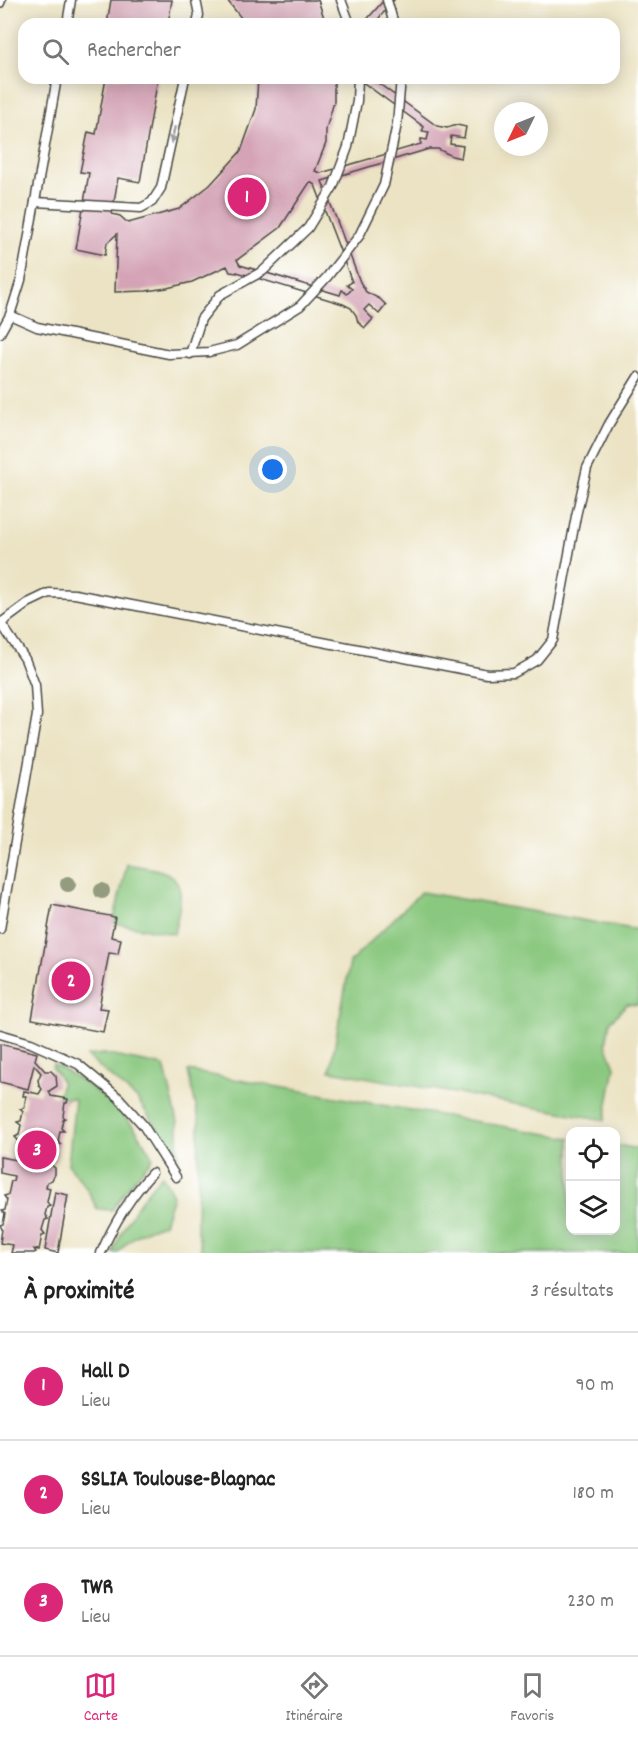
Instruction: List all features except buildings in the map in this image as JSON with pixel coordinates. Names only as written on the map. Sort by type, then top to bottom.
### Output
[{"type":"lane","points":[[68,18],[71,0]]},
{"type":"lane","points":[[196,0],[198,18]]},
{"type":"lane","points":[[341,0],[348,18]]},
{"type":"lane","points":[[387,0],[392,18]]},
{"type":"lane","points":[[0,333],[10,315],[21,280],[56,84]]},
{"type":"lane","points":[[35,202],[141,208],[152,202],[161,188],[184,84]]},
{"type":"lane","points":[[190,354],[201,319],[220,295],[263,272],[308,228],[333,187],[348,147],[357,101],[358,84]]},
{"type":"lane","points":[[10,315],[37,327],[169,354],[209,352],[237,345],[300,306],[327,277],[359,236],[384,185],[397,124],[400,84]]},
{"type":"lane","points":[[0,929],[37,715],[35,685],[26,659],[0,623],[28,603],[49,593],[75,594],[487,674],[514,673],[537,660],[553,640],[587,468],[609,424],[638,377]]},
{"type":"lane","points":[[0,1035],[31,1043],[78,1064],[119,1098],[143,1125],[176,1177]]},
{"type":"lane","points":[[101,1253],[133,1195],[152,1173]]},
{"type":"green space","points":[[127,864],[160,870],[172,876],[177,883],[180,899],[174,934],[113,923]]},
{"type":"green space","points":[[421,892],[638,930],[638,1005],[627,1004],[610,1022],[606,1044],[615,1067],[605,1120],[330,1071],[350,962]]},
{"type":"green space","points":[[103,1054],[164,1066],[178,1122],[178,1159],[138,1100],[86,1056]]},
{"type":"green space","points":[[53,1064],[76,1077],[118,1110],[136,1130],[153,1158],[112,1210],[97,1209],[87,1189],[68,1164],[75,1099],[58,1097],[61,1081],[52,1068]]},
{"type":"green space","points":[[188,1071],[566,1137],[566,1235],[620,1235],[620,1146],[638,1149],[638,1253],[202,1253],[197,1230],[199,1120]]},
{"type":"green space","points":[[162,1175],[173,1195],[164,1224],[138,1234],[118,1253],[113,1253],[133,1211]]},
{"type":"place","name":"Hall D","points":[[247,197]]},
{"type":"place","name":"SSLIA Toulouse-Blagnac","points":[[71,981]]},
{"type":"place","name":"TWR","points":[[37,1150]]}]
